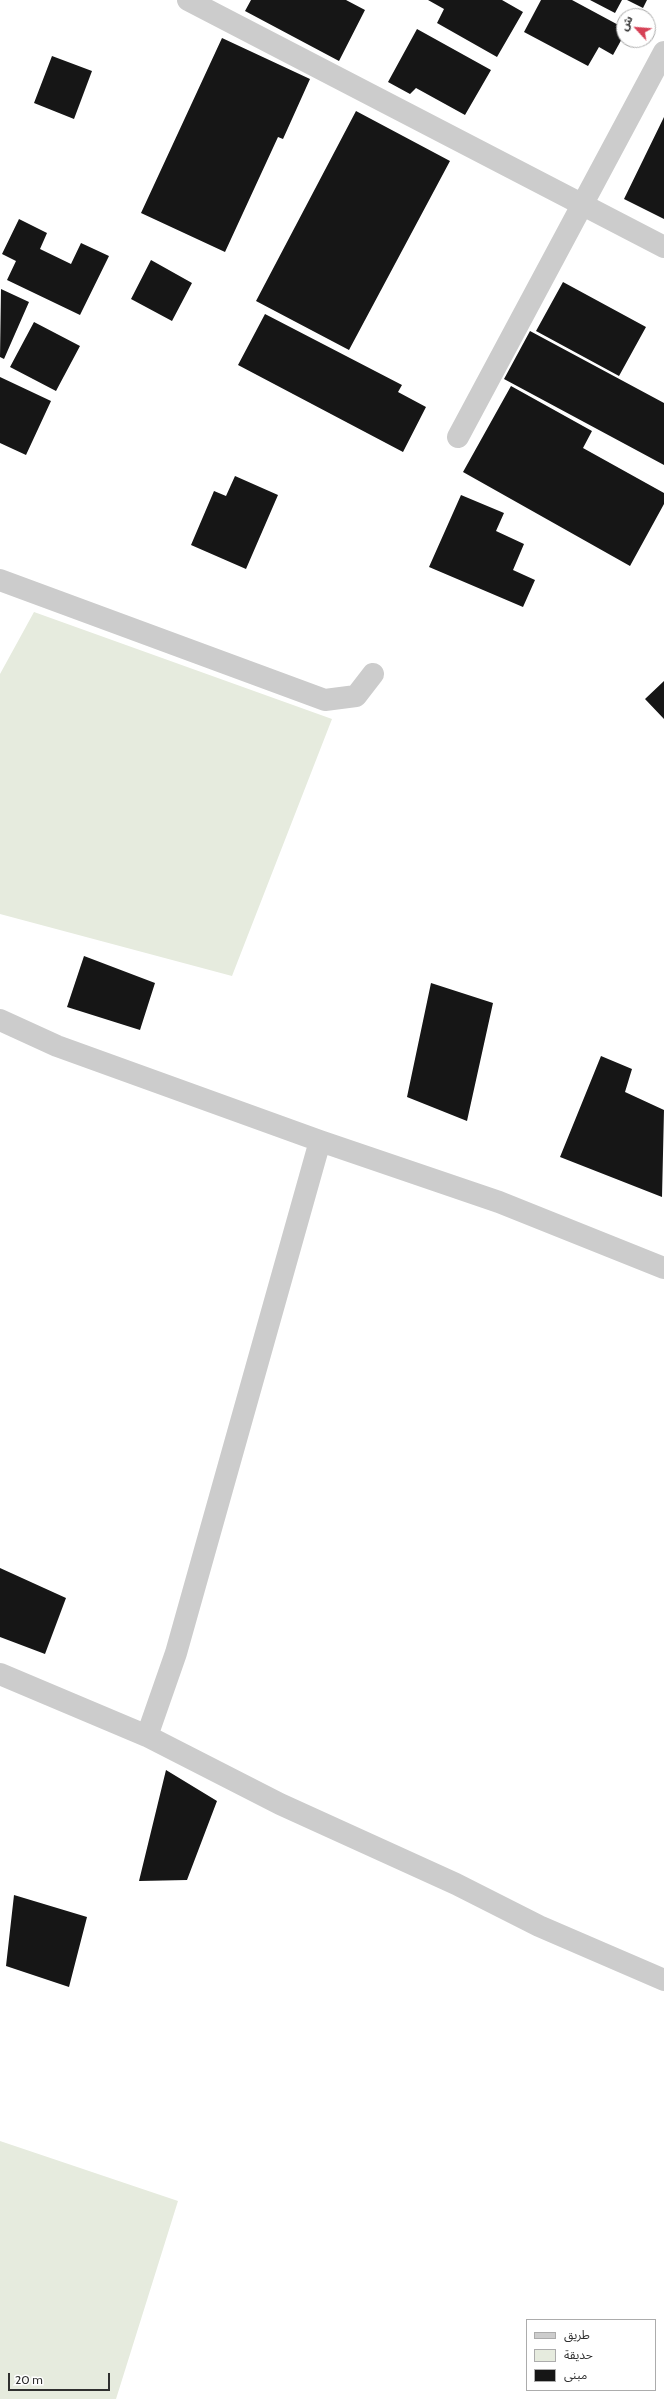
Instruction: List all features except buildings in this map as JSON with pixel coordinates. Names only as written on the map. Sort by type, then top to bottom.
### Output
[{"type":"street","points":[[188,0],[664,247]]},
{"type":"street","points":[[458,437],[664,52]]},
{"type":"street","points":[[0,580],[325,700],[356,696],[373,674]]},
{"type":"street","points":[[0,1020],[57,1046],[320,1141],[499,1202],[664,1268]]},
{"type":"street","points":[[147,1736],[176,1653],[320,1141]]},
{"type":"street","points":[[0,1674],[147,1736],[280,1804],[456,1884],[539,1926],[664,1980]]},
{"type":"green space","points":[[34,612],[332,719],[232,976],[0,914],[0,674]]},
{"type":"green space","points":[[0,2141],[178,2201],[116,2399],[0,2399]]}]
